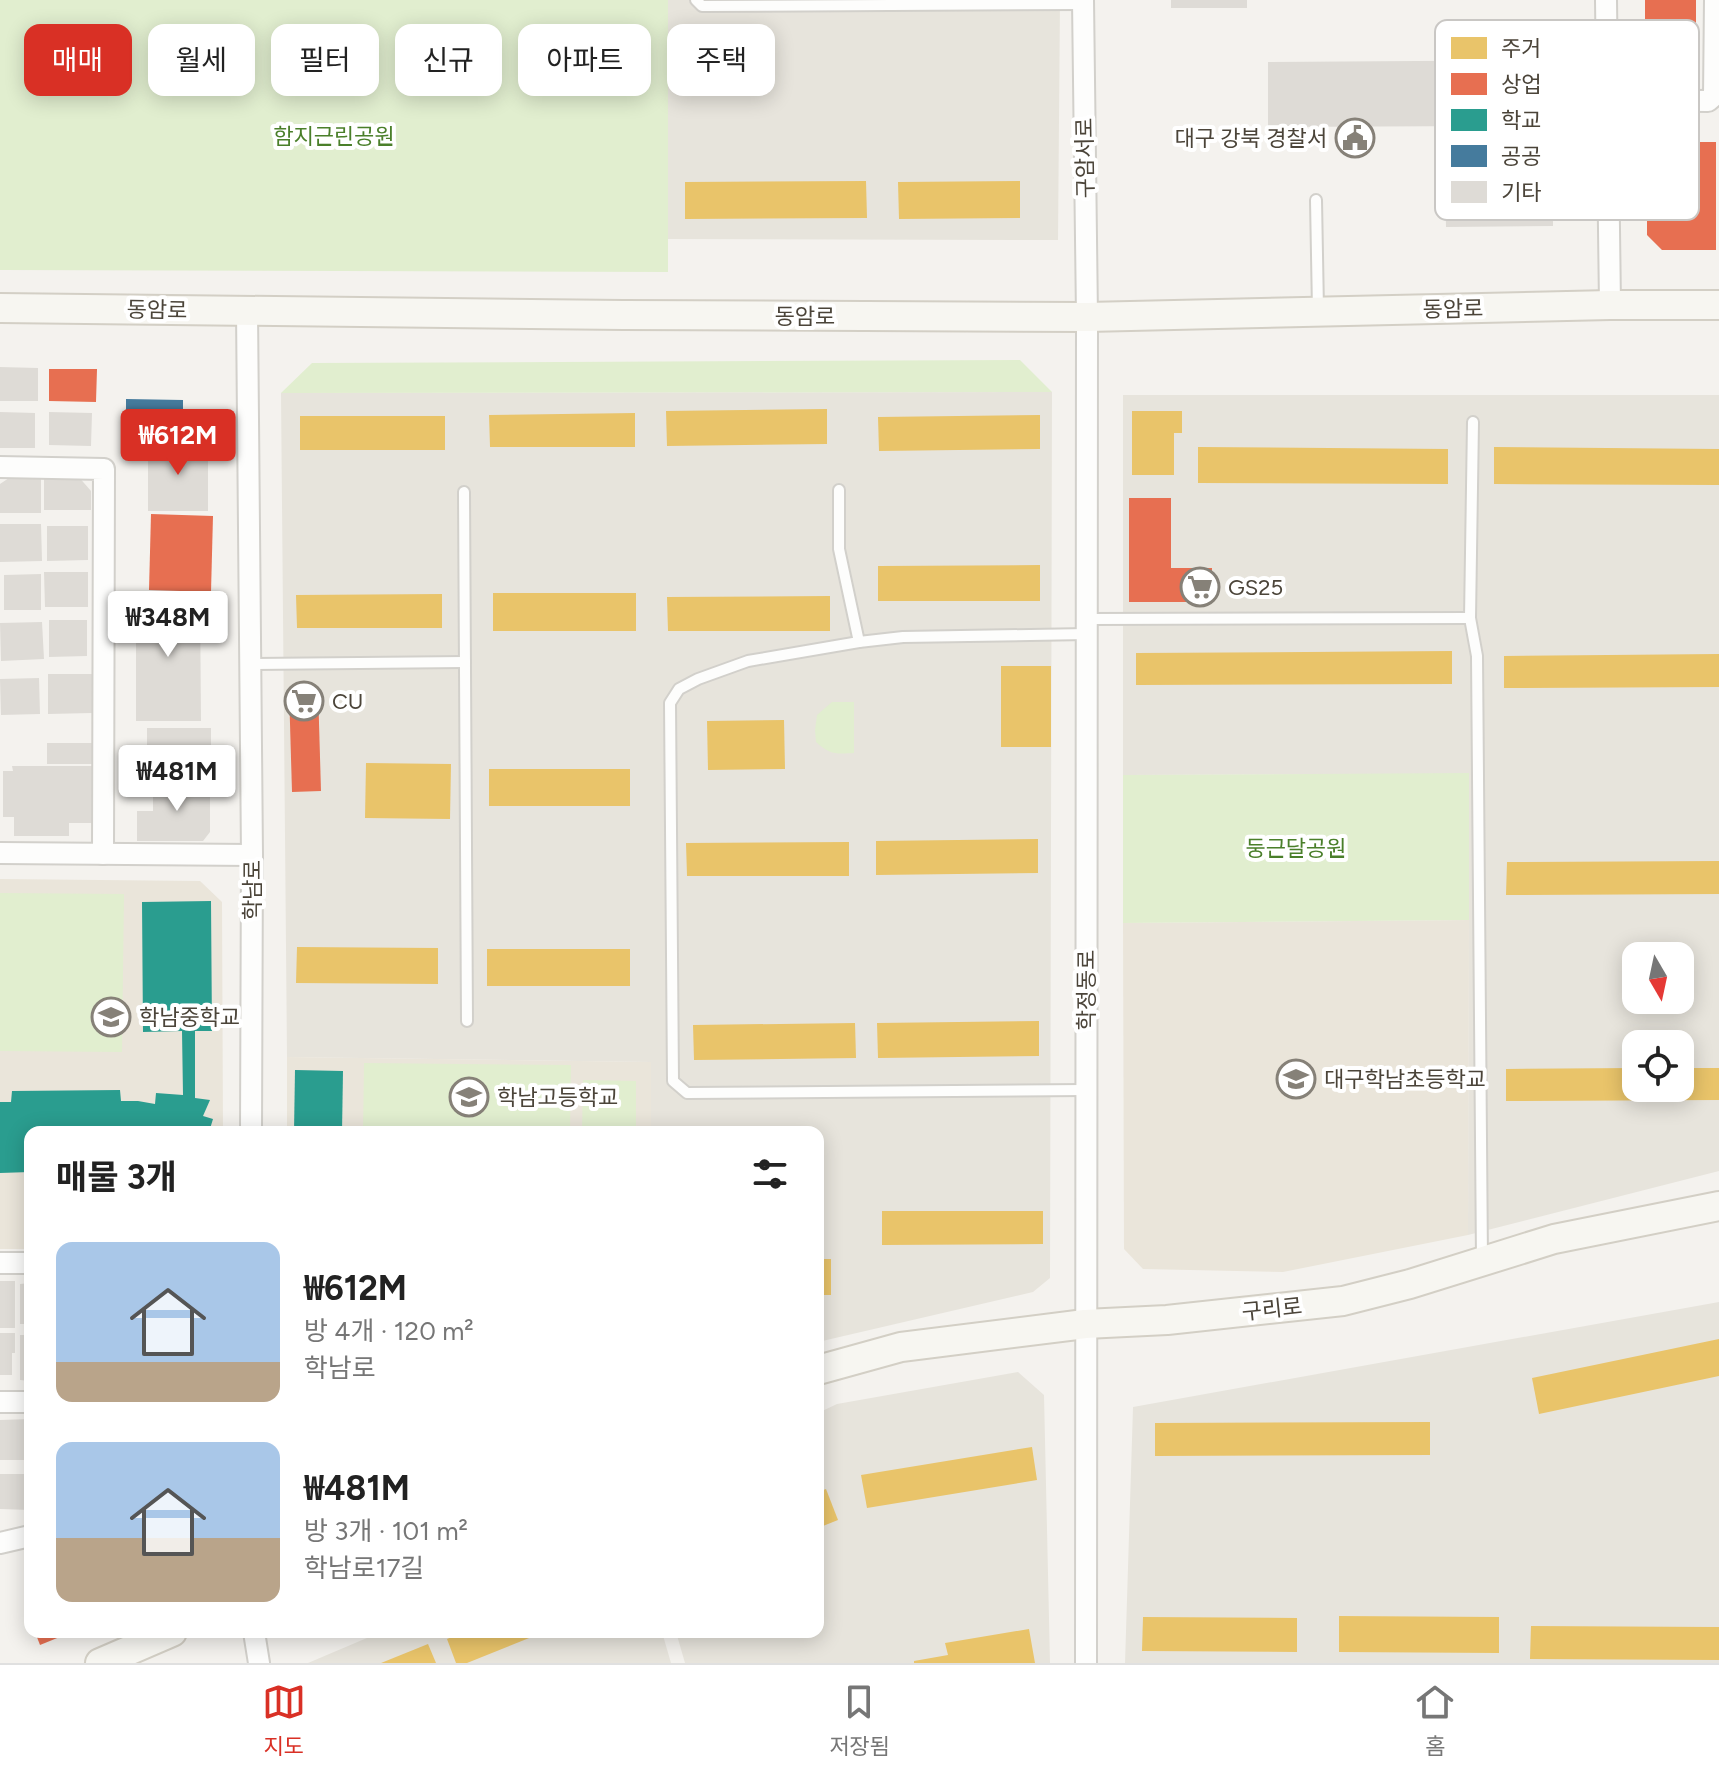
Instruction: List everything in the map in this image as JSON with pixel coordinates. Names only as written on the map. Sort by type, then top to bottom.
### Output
[{"type":"main road","name":"동암로","points":[[0,308],[1087,317],[1719,305]]},
{"type":"main road","name":"구리로","points":[[824,1368],[901,1347],[1085,1324],[1167,1320],[1343,1301],[1410,1284],[1554,1239],[1719,1206]]},
{"type":"main road","points":[[100,1663],[158,1638]]},
{"type":"street","points":[[1606,0],[1606,20]]},
{"type":"street","points":[[1699,101],[1708,101],[1714,96],[1715,0]]},
{"type":"street","name":"구암서로","points":[[1083,2],[1087,317]]},
{"type":"street","points":[[1609,220],[1610,305]]},
{"type":"street","name":"학남로","points":[[247,311],[251,1126]]},
{"type":"street","name":"학정동로","points":[[1086,1663],[1087,317]]},
{"type":"street","points":[[0,467],[104,469],[103,854]]},
{"type":"street","points":[[0,853],[252,855]]},
{"type":"street","points":[[0,1263],[24,1263]]},
{"type":"street","points":[[0,1402],[24,1402]]},
{"type":"street","points":[[0,1543],[24,1537]]},
{"type":"street","points":[[255,1638],[259,1663]]},
{"type":"lane","points":[[696,0],[702,6],[1083,2]]},
{"type":"lane","points":[[1316,200],[1318,312]]},
{"type":"lane","points":[[1473,422],[1470,618],[1477,656],[1482,1262]]},
{"type":"lane","points":[[839,490],[839,549],[859,642]]},
{"type":"lane","points":[[464,492],[467,1021]]},
{"type":"lane","points":[[1086,1090],[687,1093],[673,1081],[670,703],[679,689],[748,661],[903,637],[1087,627],[1470,618]]},
{"type":"lane","points":[[250,664],[465,662]]},
{"type":"shaded area","points":[[668,0],[1060,0],[1058,240],[667,239],[668,96],[775,96],[775,24],[668,24]]},
{"type":"shaded area","points":[[1052,392],[1050,1278],[1033,1292],[824,1341],[824,1126],[651,1126],[650,1062],[287,1057],[281,393]]},
{"type":"shaded area","points":[[1123,395],[1719,395],[1719,1171],[1468,1235],[1469,774],[1123,775]]},
{"type":"shaded area","name":"학남중학교","points":[[0,879],[200,881],[222,902],[223,1126],[24,1126],[24,1249],[0,1249]]},
{"type":"shaded area","name":"대구학남초등학교","points":[[1469,920],[1468,1235],[1283,1272],[1143,1269],[1124,1249],[1123,923]]},
{"type":"shaded area","name":"학남고등학교","points":[[287,1057],[651,1062],[651,1126],[287,1126]]},
{"type":"shaded area","points":[[1719,1302],[1719,1663],[1125,1663],[1133,1407]]},
{"type":"shaded area","points":[[1018,1372],[1044,1395],[1050,1663],[685,1663],[678,1638],[824,1638],[824,1410],[837,1404]]},
{"type":"shaded area","points":[[367,1638],[664,1638],[671,1663],[308,1663]]},
{"type":"green space","name":"함지근린공원","points":[[0,0],[668,0],[668,272],[0,270]]},
{"type":"green space","points":[[1020,360],[1052,392],[281,393],[312,363]]},
{"type":"green space","points":[[832,702],[854,702],[854,753],[834,753],[816,742],[817,715]]},
{"type":"green space","name":"둥근달공원","points":[[1469,773],[1469,920],[1123,923],[1123,775]]},
{"type":"green space","points":[[0,893],[124,894],[122,1052],[0,1051]]},
{"type":"green space","points":[[364,1063],[571,1065],[570,1126],[363,1126]]},
{"type":"green space","points":[[583,1080],[636,1081],[636,1126],[582,1126]]},
{"type":"building: 주거","points":[[866,181],[867,218],[685,219],[685,182]]},
{"type":"building: 주거","points":[[1020,181],[1020,218],[899,219],[898,182]]},
{"type":"building: 주거","points":[[827,409],[827,444],[667,446],[666,411]]},
{"type":"building: 주거","points":[[1132,411],[1182,411],[1182,433],[1174,433],[1174,475],[1132,475]]},
{"type":"building: 주거","points":[[635,413],[635,447],[490,447],[489,415]]},
{"type":"building: 주거","points":[[1040,415],[1040,449],[879,451],[878,417]]},
{"type":"building: 주거","points":[[300,416],[445,416],[445,450],[300,450]]},
{"type":"building: 주거","points":[[1198,447],[1448,449],[1448,484],[1198,483]]},
{"type":"building: 주거","points":[[1494,447],[1719,449],[1719,485],[1494,484]]},
{"type":"building: 주거","points":[[1040,565],[1040,601],[878,601],[878,566]]},
{"type":"building: 주거","points":[[493,593],[636,593],[636,631],[493,631]]},
{"type":"building: 주거","points":[[442,594],[442,628],[297,628],[296,595]]},
{"type":"building: 주거","points":[[830,596],[830,631],[668,631],[667,597]]},
{"type":"building: 주거","points":[[1452,651],[1452,684],[1136,685],[1136,653]]},
{"type":"building: 주거","points":[[1719,654],[1719,687],[1504,688],[1504,656]]},
{"type":"building: 주거","points":[[1001,666],[1051,666],[1051,747],[1001,747]]},
{"type":"building: 주거","points":[[784,720],[785,769],[708,770],[707,721]]},
{"type":"building: 주거","points":[[366,763],[451,764],[450,819],[365,818]]},
{"type":"building: 주거","points":[[489,769],[630,769],[630,806],[489,806]]},
{"type":"building: 주거","points":[[1038,839],[1038,873],[876,875],[876,841]]},
{"type":"building: 주거","points":[[849,842],[849,876],[687,876],[686,843]]},
{"type":"building: 주거","points":[[1719,861],[1719,894],[1506,895],[1507,862]]},
{"type":"building: 주거","points":[[297,947],[438,948],[438,984],[296,983]]},
{"type":"building: 주거","points":[[487,949],[630,949],[630,986],[487,986]]},
{"type":"building: 주거","points":[[1039,1021],[1039,1056],[878,1058],[877,1023]]},
{"type":"building: 주거","points":[[855,1023],[856,1058],[694,1060],[693,1025]]},
{"type":"building: 주거","points":[[1622,1068],[1622,1100],[1506,1101],[1506,1069]]},
{"type":"building: 주거","points":[[1694,1068],[1719,1068],[1719,1100],[1694,1100]]},
{"type":"building: 주거","points":[[882,1211],[1043,1211],[1043,1244],[882,1245]]},
{"type":"building: 주거","points":[[824,1259],[831,1259],[831,1295],[824,1295]]},
{"type":"building: 주거","points":[[1719,1339],[1719,1376],[1539,1414],[1532,1378]]},
{"type":"building: 주거","points":[[1430,1422],[1430,1455],[1155,1456],[1155,1423]]},
{"type":"building: 주거","points":[[1032,1447],[1037,1480],[867,1508],[861,1475]]},
{"type":"building: 주거","points":[[824,1490],[838,1520],[824,1526]]},
{"type":"building: 주거","points":[[1339,1616],[1499,1617],[1499,1653],[1339,1652]]},
{"type":"building: 주거","points":[[1143,1617],[1297,1618],[1297,1652],[1142,1651]]},
{"type":"building: 주거","points":[[1531,1626],[1719,1627],[1719,1660],[1530,1659]]},
{"type":"building: 주거","points":[[1029,1629],[1035,1663],[914,1663],[948,1655],[945,1643]]},
{"type":"building: 주거","points":[[529,1638],[467,1663],[456,1663],[447,1639]]},
{"type":"building: 주거","points":[[428,1644],[436,1663],[381,1663]]},
{"type":"building: 상업","points":[[1645,0],[1696,0],[1696,20],[1645,20]]},
{"type":"building: 상업","points":[[1699,142],[1716,142],[1716,250],[1662,250],[1647,235],[1647,220],[1699,220]]},
{"type":"building: 상업","points":[[49,369],[97,369],[96,402],[49,401]]},
{"type":"building: 상업","points":[[1129,498],[1171,498],[1171,568],[1212,568],[1212,602],[1129,602]]},
{"type":"building: 상업","points":[[151,514],[213,516],[211,592],[149,590]]},
{"type":"building: 상업","points":[[289,689],[318,689],[321,791],[292,792]]},
{"type":"building: 상업","points":[[37,1638],[57,1638],[40,1645]]},
{"type":"building: 학교","points":[[211,901],[212,1031],[195,1031],[195,1098],[210,1100],[203,1116],[213,1119],[211,1126],[24,1126],[24,1172],[0,1173],[0,1102],[11,1102],[12,1091],[120,1090],[121,1101],[155,1104],[156,1093],[183,1095],[182,1031],[143,1032],[142,902]]},
{"type":"building: 학교","points":[[295,1070],[343,1071],[342,1126],[294,1126]]},
{"type":"building: 공공","points":[[126,399],[183,400],[183,435],[126,434]]},
{"type":"building: 기타","points":[[1171,0],[1247,0],[1247,8],[1171,8]]},
{"type":"building: 기타","points":[[1435,61],[1435,126],[1268,127],[1268,62]]},
{"type":"building: 기타","points":[[1446,220],[1553,220],[1553,226],[1446,227]]},
{"type":"building: 기타","points":[[0,367],[38,368],[38,401],[0,401]]},
{"type":"building: 기타","points":[[0,412],[35,413],[35,448],[0,448]]},
{"type":"building: 기타","points":[[49,412],[92,413],[91,446],[49,445]]},
{"type":"building: 기타","points":[[148,443],[208,443],[208,511],[148,511]]},
{"type":"building: 기타","points":[[44,475],[77,475],[91,491],[91,510],[44,510]]},
{"type":"building: 기타","points":[[12,476],[41,476],[41,513],[0,513],[0,484]]},
{"type":"building: 기타","points":[[0,524],[41,524],[42,561],[0,562]]},
{"type":"building: 기타","points":[[47,526],[88,526],[88,560],[47,561]]},
{"type":"building: 기타","points":[[44,572],[88,572],[88,607],[45,607]]},
{"type":"building: 기타","points":[[41,574],[41,610],[4,610],[4,575]]},
{"type":"building: 기타","points":[[136,597],[200,597],[201,721],[136,721]]},
{"type":"building: 기타","points":[[49,620],[87,620],[87,656],[49,657]]},
{"type":"building: 기타","points":[[42,622],[44,659],[1,661],[0,623]]},
{"type":"building: 기타","points":[[48,674],[92,674],[92,713],[48,714]]},
{"type":"building: 기타","points":[[39,678],[40,714],[1,715],[0,679]]},
{"type":"building: 기타","points":[[147,728],[211,728],[211,779],[135,780],[135,770],[147,770]]},
{"type":"building: 기타","points":[[47,743],[92,743],[92,764],[47,764]]},
{"type":"building: 기타","points":[[12,766],[93,766],[94,823],[69,823],[69,836],[14,836],[14,817],[3,817],[3,771],[13,771]]},
{"type":"building: 기타","points":[[210,781],[210,832],[203,841],[137,841],[137,811],[153,811],[153,782]]},
{"type":"building: 기타","points":[[0,1281],[15,1281],[15,1328],[0,1328]]},
{"type":"building: 기타","points":[[20,1284],[24,1284],[24,1324],[20,1324]]},
{"type":"building: 기타","points":[[0,1333],[15,1333],[12,1375],[0,1375]]},
{"type":"building: 기타","points":[[20,1335],[24,1335],[24,1380],[20,1380]]},
{"type":"building: 기타","points":[[24,1419],[24,1460],[0,1460],[0,1420]]},
{"type":"building: 기타","points":[[0,1474],[24,1474],[24,1510],[0,1509]]},
{"type":"place","name":"대구 강북 경찰서","points":[[1355,138]]},
{"type":"place","name":"GS25","points":[[1200,587]]},
{"type":"place","name":"CU","points":[[304,701]]},
{"type":"place","name":"학남중학교","points":[[111,1017]]},
{"type":"place","name":"대구학남초등학교","points":[[1296,1079]]},
{"type":"place","name":"학남고등학교","points":[[469,1097]]}]
